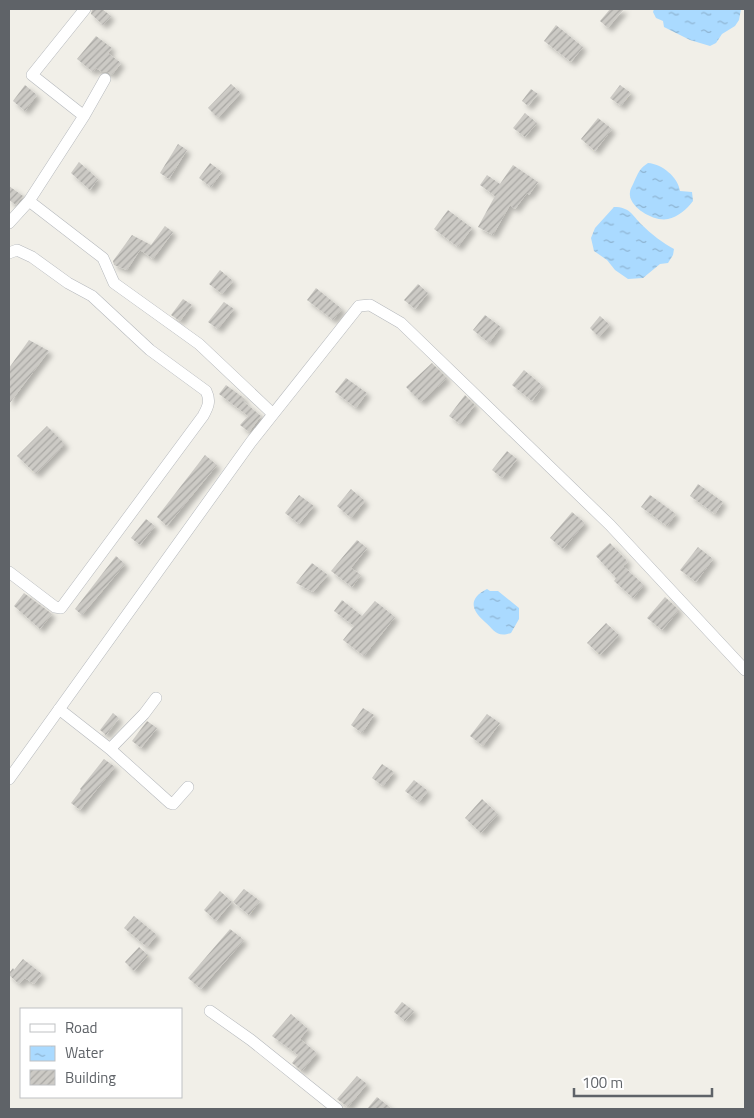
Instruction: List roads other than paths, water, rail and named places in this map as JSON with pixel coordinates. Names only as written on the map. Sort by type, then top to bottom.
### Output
[{"type":"street","points":[[84,116],[32,75],[86,9]]},
{"type":"street","points":[[9,223],[29,201],[84,116],[105,79]]},
{"type":"street","points":[[29,201],[103,258],[114,283],[199,344],[273,414]]},
{"type":"street","points":[[9,253],[17,250],[32,257],[68,283],[92,296],[150,350],[206,391],[210,398],[203,416],[61,608],[50,604],[9,572]]},
{"type":"street","points":[[9,778],[273,414],[359,306],[370,305],[401,323],[596,512],[745,670]]},
{"type":"street","points":[[110,749],[144,714],[156,698]]},
{"type":"street","points":[[59,709],[110,749],[170,803],[176,802],[188,787]]},
{"type":"street","points":[[210,1012],[251,1040],[337,1109]]},
{"type":"water","points":[[654,9],[741,9],[739,20],[735,26],[722,34],[716,43],[710,46],[690,40],[664,27],[663,21],[656,18],[653,12]]},
{"type":"water","points":[[648,163],[659,166],[673,176],[680,191],[692,192],[693,201],[685,210],[668,219],[663,219],[651,216],[635,206],[630,194],[631,189],[640,171]]},
{"type":"water","points":[[614,207],[627,210],[653,235],[674,249],[668,263],[660,264],[643,278],[628,279],[594,251],[591,238],[595,228]]},
{"type":"water","points":[[487,589],[498,591],[519,608],[519,619],[511,633],[499,634],[476,613],[474,608],[475,600],[481,592]]}]
